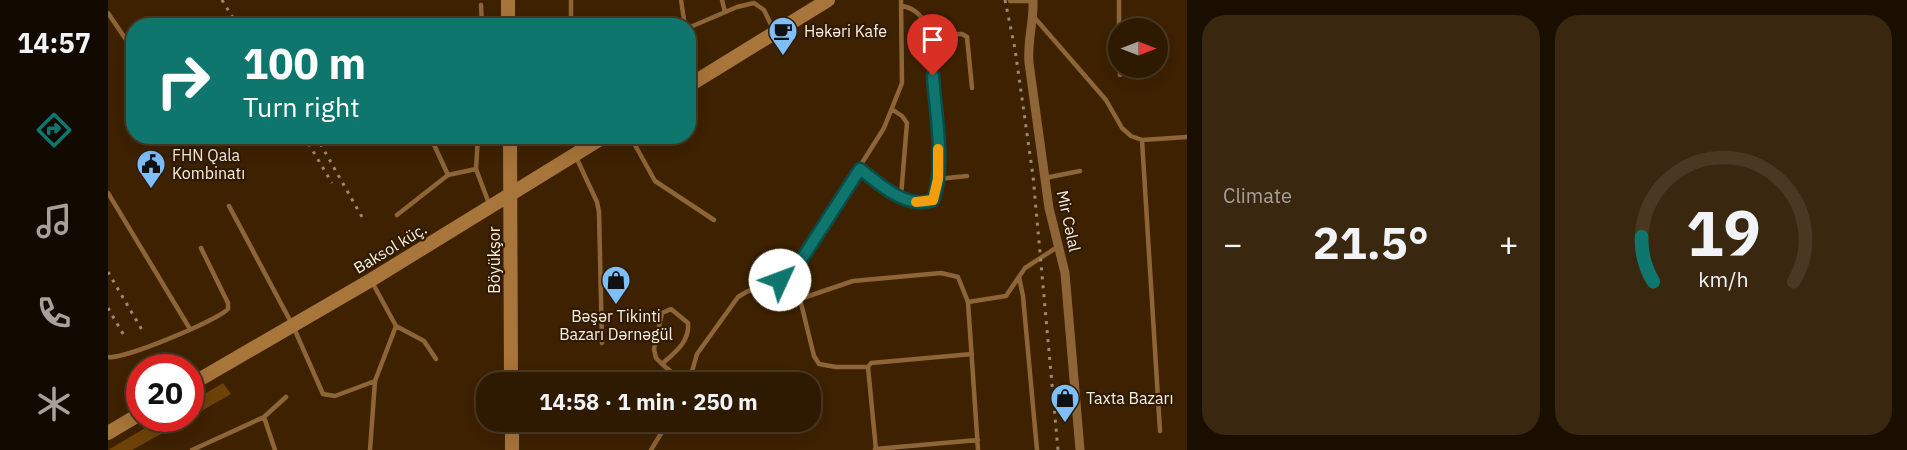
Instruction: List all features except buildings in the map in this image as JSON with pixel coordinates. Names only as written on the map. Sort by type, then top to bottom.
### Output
[{"type":"main road","points":[[508,0],[508,18]]},
{"type":"main road","points":[[696,81],[828,0]]},
{"type":"main road","name":"Böyükşor","points":[[510,144],[512,372]]},
{"type":"main road","name":"Baksol küç.","points":[[204,377],[371,280],[575,155],[584,144]]},
{"type":"main road","points":[[108,433],[126,422]]},
{"type":"main road","points":[[512,432],[512,450]]},
{"type":"street","name":"Mir Cəlal","points":[[1033,1],[1034,17],[1028,57],[1045,178],[1065,273],[1080,450]]},
{"type":"lane","points":[[571,0],[571,18]]},
{"type":"lane","points":[[681,0],[684,18]]},
{"type":"lane","points":[[722,0],[725,12]]},
{"type":"lane","points":[[1119,0],[1119,18]]},
{"type":"lane","points":[[1010,1],[1033,1]]},
{"type":"lane","points":[[696,25],[754,3],[764,10],[774,32]]},
{"type":"lane","points":[[692,372],[697,354],[738,297],[748,291],[765,289],[796,268],[860,169],[893,110],[902,83],[902,3],[920,15],[931,34],[938,179],[933,200],[916,202],[901,196],[884,188],[860,169]]},
{"type":"lane","points":[[481,5],[482,18]]},
{"type":"lane","points":[[108,13],[126,38]]},
{"type":"lane","points":[[1034,17],[1106,100],[1122,128],[1142,140],[1187,137]]},
{"type":"lane","points":[[931,34],[962,34],[967,37],[972,88]]},
{"type":"lane","points":[[893,110],[907,123],[901,196]]},
{"type":"lane","points":[[1142,140],[1160,431]]},
{"type":"lane","points":[[434,144],[448,175]]},
{"type":"lane","points":[[478,144],[476,169],[490,207]]},
{"type":"lane","points":[[634,144],[655,181],[714,220]]},
{"type":"lane","points":[[575,155],[597,202],[599,212],[602,343]]},
{"type":"lane","points":[[396,214],[448,175],[476,169]]},
{"type":"lane","points":[[1045,178],[1080,171]]},
{"type":"lane","points":[[938,179],[968,176]]},
{"type":"lane","points":[[108,194],[190,329]]},
{"type":"lane","points":[[229,206],[292,326],[323,394],[335,396],[375,381]]},
{"type":"lane","points":[[968,303],[1006,296],[1033,261],[1059,246]]},
{"type":"lane","points":[[108,357],[121,357],[190,329],[228,309],[228,303],[201,249]]},
{"type":"lane","points":[[800,299],[853,280],[941,273],[958,277],[968,303],[978,450]]},
{"type":"lane","points":[[1019,277],[1023,296],[1037,450]]},
{"type":"lane","points":[[371,280],[396,326],[424,341],[436,359]]},
{"type":"lane","points":[[780,280],[800,299],[814,356],[819,364],[836,367],[868,367],[871,363],[972,354]]},
{"type":"lane","points":[[662,364],[678,350],[688,331],[688,323],[671,309],[662,313],[654,349],[656,358],[662,364],[671,372]]},
{"type":"lane","points":[[370,450],[375,381],[396,326]]},
{"type":"lane","points":[[868,367],[875,449],[978,440]]},
{"type":"lane","points":[[192,450],[264,417],[286,397]]},
{"type":"lane","points":[[264,417],[275,450]]},
{"type":"lane","points":[[651,450],[662,432]]},
{"type":"shaded area","points":[[223,383],[231,394],[204,410],[204,394]]},
{"type":"shaded area","points":[[138,432],[165,432],[132,450],[108,450]]},
{"type":"railway","points":[[222,0],[233,18]]},
{"type":"railway","points":[[1005,0],[1015,49],[1033,176],[1058,450]]},
{"type":"railway","points":[[309,144],[332,183]]},
{"type":"railway","points":[[321,144],[362,217]]},
{"type":"railway","points":[[108,272],[142,330]]},
{"type":"railway","points":[[108,308],[126,339]]},
{"type":"slow traffic","points":[[916,202],[933,200],[936,193],[938,149]]},
{"type":"place","name":"Həkəri Kafe","points":[[783,56]]},
{"type":"place","name":"FHN Qala Kombinatı","points":[[151,190]]},
{"type":"place","name":"Bəşər Tikinti Bazarı Dərnəgül","points":[[616,306]]},
{"type":"place","name":"Taxta Bazarı","points":[[1065,424]]},
{"type":"route","points":[[780,280],[796,268],[804,257],[860,169],[884,188],[901,196],[916,202],[933,200],[938,179],[933,76]]}]
